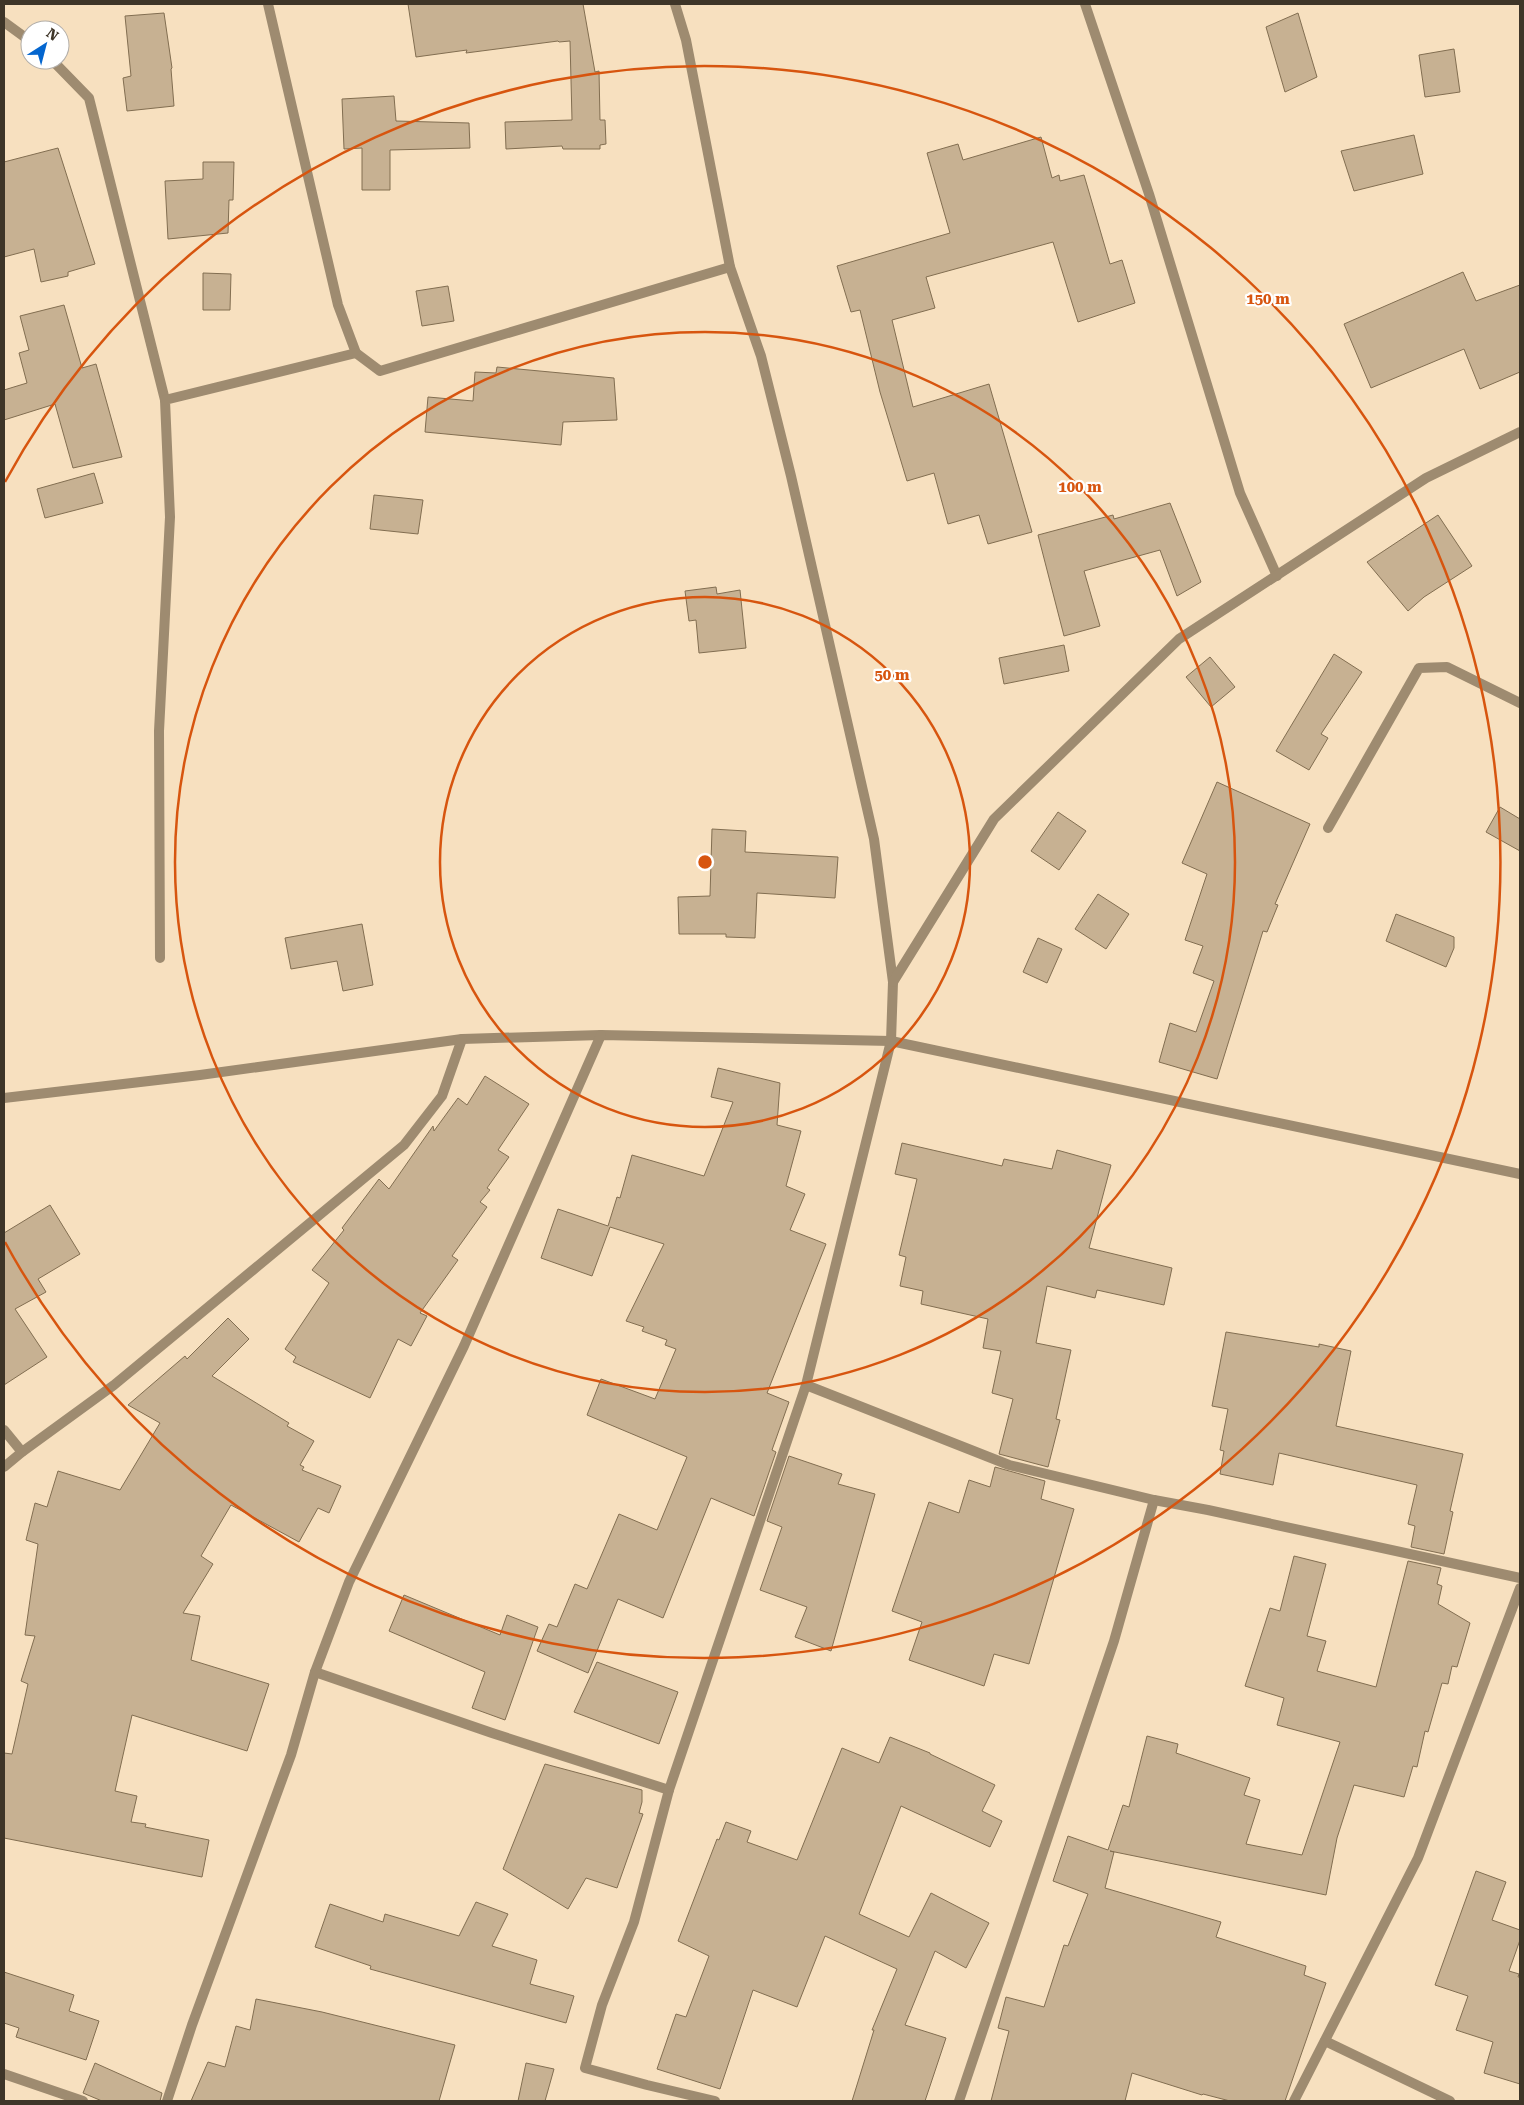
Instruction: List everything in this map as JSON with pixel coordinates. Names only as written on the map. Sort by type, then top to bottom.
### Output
[{"type":"street","points":[[268,4],[338,305],[356,352],[380,370],[730,267]]},
{"type":"street","points":[[675,4],[686,40],[730,267],[761,356],[791,476],[874,839],[893,982],[890,1041],[806,1385],[774,1486],[669,1790],[634,1922],[602,2005],[585,2068],[715,2101]]},
{"type":"street","points":[[1085,4],[1149,194],[1240,494],[1277,576]]},
{"type":"street","points":[[4,22],[20,34]]},
{"type":"street","points":[[62,70],[89,98],[165,400],[170,517],[159,731],[160,958]]},
{"type":"street","points":[[165,400],[356,352]]},
{"type":"street","points":[[893,982],[994,819],[1179,639],[1426,478],[1520,432]]},
{"type":"street","points":[[1328,828],[1419,668],[1447,667],[1520,703]]},
{"type":"street","points":[[167,2101],[192,2025],[291,1755],[315,1672],[349,1582],[464,1346],[601,1035]]},
{"type":"street","points":[[4,1098],[200,1075],[462,1039],[601,1035],[890,1041],[1520,1174]]},
{"type":"street","points":[[4,1467],[114,1385],[404,1145],[442,1096],[462,1039]]},
{"type":"street","points":[[806,1385],[1009,1465],[1154,1500],[1520,1578]]},
{"type":"street","points":[[4,1430],[22,1452]]},
{"type":"street","points":[[959,2101],[1114,1641],[1154,1500]]},
{"type":"street","points":[[1294,2101],[1418,1858],[1520,1588]]},
{"type":"street","points":[[315,1672],[492,1734],[669,1790]]},
{"type":"street","points":[[1325,2041],[1450,2101]]},
{"type":"street","points":[[4,2074],[83,2101]]},
{"type":"building","points":[[408,4],[583,4],[595,72],[599,71],[600,120],[605,120],[606,144],[600,145],[600,149],[563,149],[562,146],[506,149],[505,122],[572,120],[570,41],[466,53],[467,50],[416,57]]},
{"type":"building","points":[[164,13],[172,68],[174,106],[127,111],[123,78],[131,76],[125,16]]},
{"type":"building","points":[[1298,13],[1317,77],[1285,92],[1266,27]]},
{"type":"building","points":[[1454,49],[1460,92],[1425,97],[1419,55]]},
{"type":"building","points":[[394,96],[396,121],[469,123],[470,148],[390,150],[390,190],[362,190],[362,148],[344,149],[342,99]]},
{"type":"building","points":[[1414,135],[1423,174],[1354,191],[1341,151]]},
{"type":"building","points":[[1041,137],[1052,178],[1059,175],[1060,181],[1084,175],[1110,264],[1122,260],[1135,303],[1078,322],[1053,242],[926,277],[935,308],[892,320],[913,407],[989,384],[1032,532],[988,544],[979,515],[948,524],[934,473],[907,481],[880,392],[860,310],[851,312],[837,266],[950,233],[927,153],[958,144],[963,160]]},
{"type":"building","points":[[58,148],[95,264],[68,272],[68,276],[41,282],[34,249],[4,257],[4,162]]},
{"type":"building","points":[[203,162],[234,162],[233,200],[229,200],[228,233],[168,239],[165,181],[203,179]]},
{"type":"building","points":[[1463,272],[1476,301],[1520,285],[1520,372],[1480,389],[1464,349],[1371,388],[1344,324]]},
{"type":"building","points":[[203,273],[231,274],[230,310],[203,310]]},
{"type":"building","points":[[448,286],[454,321],[422,326],[416,291]]},
{"type":"building","points":[[64,305],[82,368],[96,364],[122,457],[73,468],[55,404],[4,420],[4,390],[27,383],[19,353],[29,350],[20,316]]},
{"type":"building","points":[[497,367],[614,378],[617,420],[563,422],[561,445],[425,432],[428,397],[473,401],[475,372],[496,373]]},
{"type":"building","points":[[94,473],[103,503],[45,518],[37,489]]},
{"type":"building","points":[[374,495],[423,500],[418,534],[370,529]]},
{"type":"building","points":[[1170,503],[1201,582],[1177,596],[1160,550],[1084,571],[1100,626],[1064,636],[1038,535],[1113,515],[1114,519]]},
{"type":"building","points":[[1438,515],[1472,566],[1424,597],[1408,611],[1367,562]]},
{"type":"building","points":[[716,587],[717,594],[740,590],[746,648],[699,653],[696,620],[689,621],[685,591]]},
{"type":"building","points":[[1064,645],[1069,671],[1004,684],[999,658]]},
{"type":"building","points":[[1334,654],[1362,672],[1321,734],[1328,738],[1309,770],[1276,751]]},
{"type":"building","points":[[1210,657],[1235,687],[1211,707],[1186,677]]},
{"type":"building","points":[[1217,782],[1310,824],[1275,904],[1278,905],[1267,932],[1263,931],[1217,1079],[1159,1062],[1170,1023],[1196,1032],[1214,981],[1193,973],[1203,946],[1185,940],[1207,874],[1182,863]]},
{"type":"building","points":[[1500,807],[1520,819],[1520,851],[1486,832]]},
{"type":"building","points":[[1058,812],[1086,831],[1059,870],[1031,851]]},
{"type":"building","points":[[712,829],[746,831],[745,852],[838,857],[835,898],[757,893],[755,938],[726,937],[726,934],[679,934],[678,897],[710,896]]},
{"type":"building","points":[[1098,894],[1129,914],[1106,949],[1075,929]]},
{"type":"building","points":[[1396,914],[1454,937],[1454,948],[1446,967],[1386,941]]},
{"type":"building","points":[[362,924],[373,985],[343,991],[337,961],[291,969],[285,938]]},
{"type":"building","points":[[1038,938],[1062,949],[1047,983],[1023,972]]},
{"type":"building","points":[[718,1068],[780,1083],[777,1125],[801,1131],[786,1186],[805,1194],[790,1230],[826,1244],[767,1393],[789,1402],[772,1450],[776,1452],[754,1516],[711,1498],[663,1618],[618,1599],[588,1673],[537,1651],[549,1624],[557,1627],[575,1584],[587,1589],[619,1514],[657,1530],[687,1457],[587,1415],[601,1379],[655,1399],[676,1349],[665,1345],[667,1340],[642,1331],[644,1327],[626,1321],[664,1244],[610,1227],[592,1276],[541,1258],[558,1209],[608,1226],[617,1197],[620,1198],[632,1155],[704,1176],[733,1102],[711,1097]]},
{"type":"building","points":[[485,1076],[529,1104],[498,1150],[509,1157],[487,1188],[490,1190],[480,1202],[487,1207],[452,1256],[458,1260],[420,1313],[427,1316],[411,1346],[398,1339],[370,1398],[293,1362],[296,1357],[285,1349],[329,1283],[312,1270],[344,1230],[342,1228],[379,1179],[389,1189],[433,1126],[434,1131],[458,1098],[467,1105]]},
{"type":"building","points":[[902,1143],[1002,1166],[1004,1159],[1052,1169],[1057,1150],[1111,1165],[1089,1248],[1172,1268],[1164,1305],[1097,1290],[1095,1298],[1047,1286],[1036,1343],[1071,1350],[1056,1419],[1060,1420],[1048,1467],[999,1454],[1013,1399],[992,1393],[1001,1351],[983,1348],[988,1319],[921,1304],[923,1291],[900,1286],[906,1257],[899,1255],[917,1179],[895,1174]]},
{"type":"building","points":[[50,1205],[80,1254],[38,1279],[46,1292],[15,1309],[47,1357],[4,1385],[4,1233]]},
{"type":"building","points":[[228,1318],[249,1339],[212,1376],[289,1423],[287,1426],[314,1441],[300,1465],[304,1467],[302,1470],[341,1486],[329,1513],[318,1508],[299,1542],[231,1505],[201,1556],[213,1564],[183,1613],[200,1616],[191,1660],[269,1684],[247,1751],[132,1715],[115,1791],[137,1796],[131,1822],[146,1824],[145,1827],[209,1840],[202,1877],[4,1838],[4,1753],[12,1754],[28,1684],[21,1681],[35,1636],[25,1635],[38,1544],[26,1540],[35,1503],[47,1507],[58,1471],[120,1490],[160,1423],[128,1405],[185,1356],[187,1359]]},
{"type":"building","points":[[1226,1332],[1319,1347],[1319,1344],[1351,1351],[1336,1426],[1463,1454],[1450,1511],[1453,1512],[1444,1554],[1411,1547],[1415,1526],[1408,1524],[1417,1485],[1279,1453],[1273,1485],[1220,1474],[1224,1451],[1220,1450],[1228,1409],[1212,1406]]},
{"type":"building","points":[[789,1456],[842,1474],[838,1484],[875,1494],[831,1651],[795,1637],[807,1607],[760,1590],[782,1527],[767,1521]]},
{"type":"building","points":[[995,1467],[1045,1481],[1041,1499],[1074,1509],[1029,1664],[994,1654],[984,1686],[909,1660],[922,1622],[892,1611],[929,1502],[959,1513],[969,1480],[990,1487]]},
{"type":"building","points":[[1294,1556],[1326,1564],[1307,1636],[1326,1641],[1317,1671],[1376,1687],[1408,1561],[1441,1568],[1437,1584],[1442,1586],[1438,1604],[1470,1623],[1457,1667],[1452,1666],[1448,1684],[1442,1683],[1428,1732],[1425,1731],[1417,1767],[1413,1766],[1404,1797],[1354,1785],[1337,1838],[1326,1895],[1110,1851],[1114,1852],[1105,1888],[1221,1922],[1216,1937],[1306,1966],[1304,1975],[1326,1983],[1285,2101],[1230,2101],[1202,2095],[1132,2073],[1125,2101],[991,2101],[1009,2031],[998,2028],[1006,1997],[1044,2007],[1064,1945],[1068,1946],[1088,1894],[1053,1881],[1068,1836],[1108,1850],[1123,1805],[1129,1807],[1147,1736],[1178,1744],[1176,1753],[1250,1778],[1244,1795],[1260,1800],[1246,1844],[1302,1855],[1340,1742],[1277,1725],[1284,1698],[1245,1686],[1270,1608],[1280,1611]]},
{"type":"building","points":[[404,1595],[500,1635],[507,1615],[538,1627],[505,1720],[472,1708],[485,1672],[389,1631]]},
{"type":"building","points":[[597,1662],[678,1692],[659,1744],[574,1712]]},
{"type":"building","points":[[890,1737],[930,1753],[995,1785],[982,1811],[1002,1821],[990,1847],[901,1806],[859,1914],[909,1937],[931,1893],[989,1923],[966,1968],[935,1951],[905,2025],[946,2038],[925,2101],[852,2101],[874,2030],[872,2030],[897,1969],[825,1936],[797,2007],[753,1990],[720,2089],[657,2069],[676,2014],[686,2017],[709,1956],[678,1941],[717,1839],[719,1840],[726,1822],[751,1831],[747,1842],[797,1860],[842,1748],[879,1763]]},
{"type":"building","points":[[545,1764],[642,1790],[642,1802],[639,1813],[643,1814],[617,1888],[586,1878],[568,1909],[503,1869]]},
{"type":"building","points":[[1476,1871],[1506,1882],[1492,1920],[1520,1930],[1520,1940],[1509,1971],[1519,1974],[1518,1977],[1520,1977],[1520,2084],[1484,2073],[1493,2042],[1456,2030],[1468,1996],[1435,1985]]},
{"type":"building","points":[[476,1902],[508,1914],[492,1946],[537,1960],[530,1984],[574,1996],[566,2023],[370,1969],[371,1966],[315,1947],[330,1904],[383,1922],[385,1914],[459,1936]]},
{"type":"building","points":[[4,1972],[74,1995],[69,2011],[99,2021],[86,2060],[16,2037],[19,2028],[4,2023]]},
{"type":"building","points":[[256,1999],[322,2012],[455,2045],[439,2101],[191,2101],[208,2062],[225,2067],[236,2026],[250,2030]]},
{"type":"building","points":[[95,2063],[162,2093],[160,2101],[102,2101],[83,2093]]},
{"type":"building","points":[[526,2063],[554,2069],[545,2101],[518,2101]]}]
